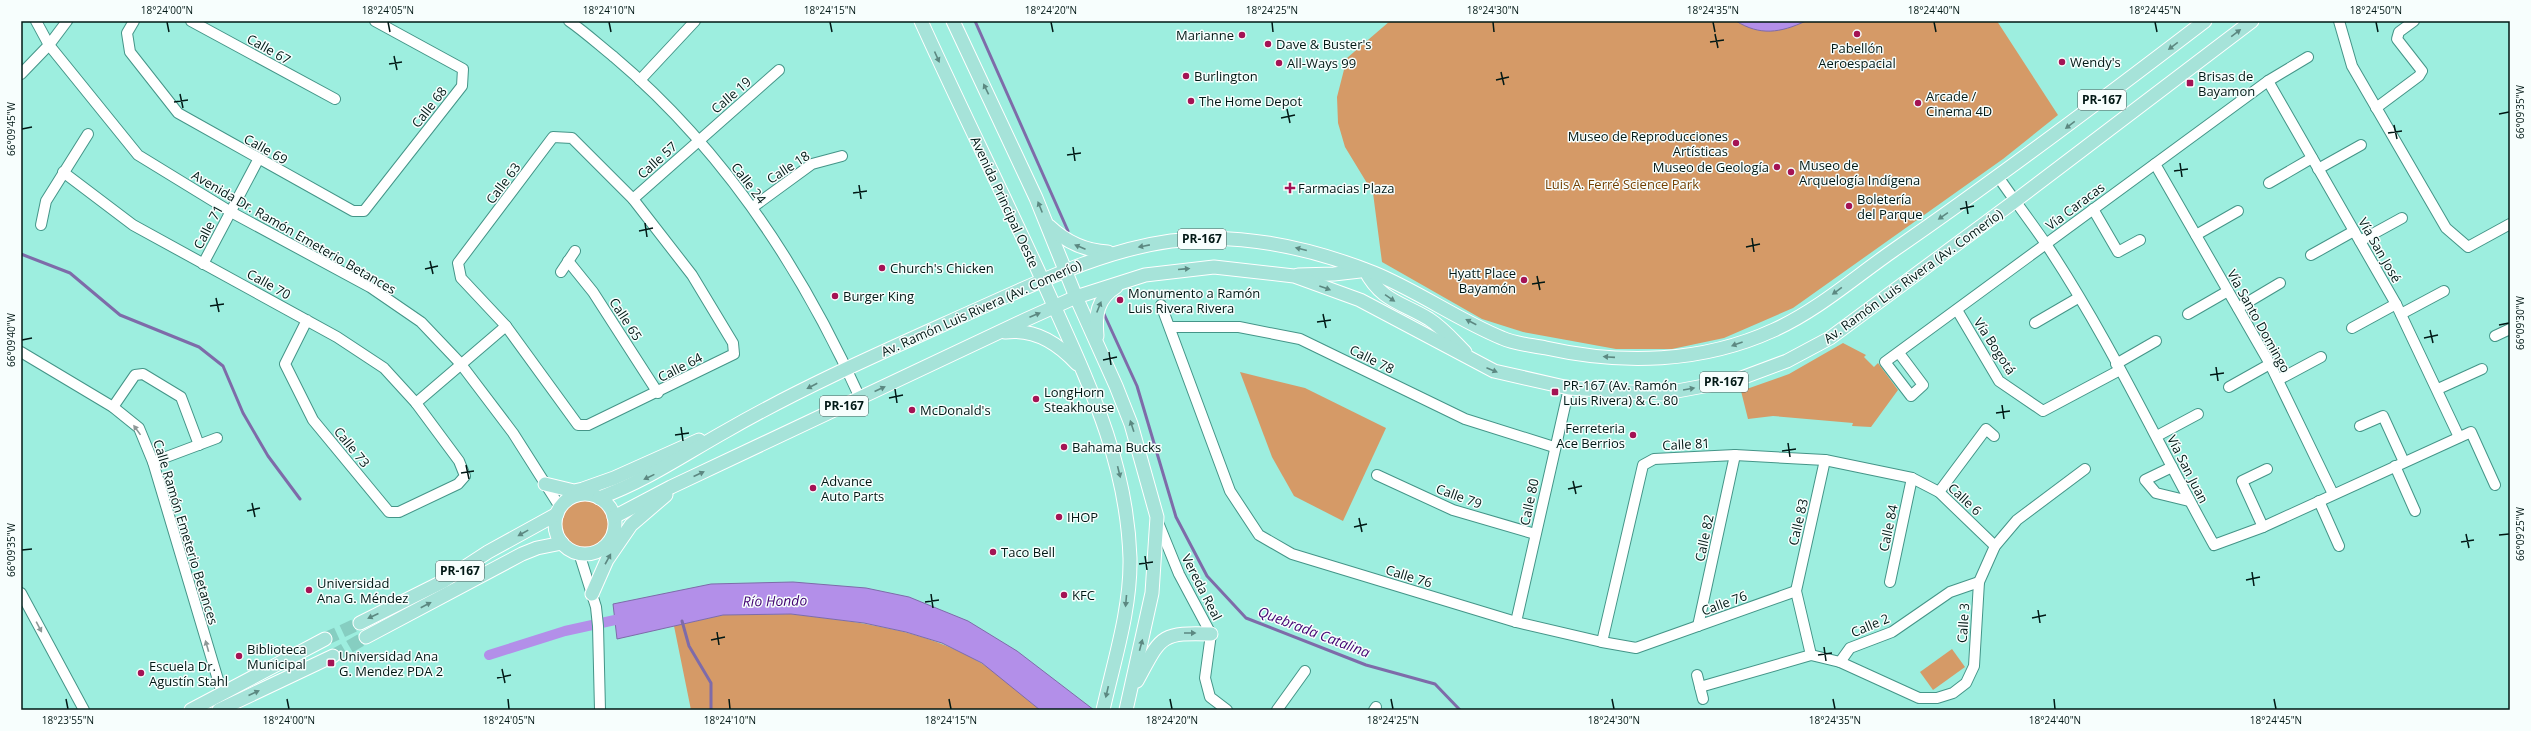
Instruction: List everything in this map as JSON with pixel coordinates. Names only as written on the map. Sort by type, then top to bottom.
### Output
[{"type":"main road","name":"Avenida Principal Oeste","points":[[921,21],[1055,307],[1083,371],[1111,442],[1122,483],[1130,559],[1126,609],[1103,710]]},
{"type":"main road","name":"Avenida Principal Oeste","points":[[953,21],[1047,224],[1076,297],[1131,424],[1156,517],[1152,593],[1126,710]]},
{"type":"main road","name":"Av. Ramón Luis Rivera (Av. Comerío)","points":[[599,498],[621,490],[671,466],[725,431],[846,368],[1066,269],[1118,252],[1171,241],[1214,238],[1300,248],[1364,270],[1505,340],[1573,354],[1658,360],[1728,348],[1774,330],[1812,310],[1999,178],[2205,21]]},
{"type":"main road","name":"Av. Ramón Luis Rivera (Av. Comerío)","points":[[614,517],[671,487],[1076,297],[1129,279],[1180,269],[1214,267],[1286,275],[1360,300],[1494,372],[1569,388],[1661,394],[1736,380],[1787,361],[1830,338],[2015,201],[2252,21]]},
{"type":"main road","points":[[1047,224],[1059,236],[1078,247],[1093,252],[1118,252]]},
{"type":"main road","points":[[1286,275],[1334,274],[1364,270],[1373,286],[1391,300],[1444,330],[1475,361]]},
{"type":"main road","points":[[1098,345],[1096,327],[1098,305],[1104,296],[1129,279]]},
{"type":"main road","points":[[998,333],[1016,330],[1039,335],[1057,346],[1083,371]]},
{"type":"main road","points":[[545,484],[574,491],[583,489],[614,478],[703,438],[725,431]]},
{"type":"main road","points":[[592,594],[607,560],[631,525],[664,499],[671,487]]},
{"type":"main road","name":"PR-167","points":[[360,623],[442,582],[488,552],[559,510],[568,499],[578,495],[589,494],[599,498]]},
{"type":"main road","points":[[559,510],[556,529],[562,543],[569,550],[579,553],[596,552],[606,545],[613,535],[614,517],[607,504],[599,498]]},
{"type":"main road","name":"PR-167","points":[[366,637],[522,554],[537,548],[562,543]]},
{"type":"main road","points":[[1129,696],[1163,638],[1174,634],[1211,634]]},
{"type":"main road","points":[[192,710],[323,639],[331,657],[224,709]]},
{"type":"street","name":"Avenida Dr. Ramón Emeterio Betances","points":[[36,21],[50,45],[138,155],[231,212],[370,286],[421,322],[460,363],[512,433],[545,484],[559,510]]},
{"type":"street","points":[[21,74],[50,45],[67,21]]},
{"type":"street","name":"Calle 69","points":[[134,21],[127,33],[130,52],[178,113],[258,160],[353,211],[364,211],[418,142]]},
{"type":"street","name":"Calle 67","points":[[191,21],[335,99]]},
{"type":"street","name":"Calle 68","points":[[375,21],[463,68],[462,86],[418,142]]},
{"type":"street","points":[[640,80],[694,21]]},
{"type":"street","points":[[2339,21],[2352,66],[2446,228],[2468,247],[2510,224]]},
{"type":"street","points":[[2376,108],[2419,76],[2422,71],[2397,39],[2399,32],[2414,21]]},
{"type":"street","name":"Calle 24","points":[[573,22],[640,80],[699,140],[752,207],[787,258],[846,368],[860,398]]},
{"type":"street","points":[[2268,81],[2308,57]]},
{"type":"street","name":"Calle 19","points":[[699,140],[779,70]]},
{"type":"street","name":"Vía San José","points":[[2268,81],[2396,304],[2438,389],[2459,437]]},
{"type":"street","name":"Vía Caracas","points":[[1899,353],[2268,81]]},
{"type":"street","points":[[41,225],[46,201],[88,134]]},
{"type":"street","name":"Calle 63","points":[[506,326],[461,278],[458,263],[553,137],[572,138],[633,199]]},
{"type":"street","name":"Calle 57","points":[[633,199],[699,140]]},
{"type":"street","points":[[2318,169],[2360,145]]},
{"type":"street","name":"Calle 18","points":[[752,207],[812,164],[842,156]]},
{"type":"street","points":[[2269,183],[2312,158]]},
{"type":"street","name":"Calle 71","points":[[203,264],[258,160]]},
{"type":"street","name":"Vía Santo Domingo","points":[[2155,164],[2270,364],[2334,494]]},
{"type":"street","name":"Calle 70","points":[[63,172],[133,225],[337,337],[384,368],[416,403],[459,461],[465,476],[463,478]]},
{"type":"street","name":"Vía San Juan","points":[[1999,178],[2046,244],[2078,298],[2157,436],[2189,501],[2214,545],[2263,527],[2459,437]]},
{"type":"street","name":"Calle 64","points":[[506,326],[578,425],[588,425],[658,393],[734,354],[734,343],[692,275],[633,199]]},
{"type":"street","points":[[2093,209],[2118,252],[2140,240]]},
{"type":"street","points":[[2196,235],[2238,211]]},
{"type":"street","points":[[2360,241],[2402,218]]},
{"type":"street","points":[[2311,255],[2354,231]]},
{"type":"street","points":[[561,272],[575,251]]},
{"type":"street","name":"Calle 65","points":[[568,261],[593,292],[658,393]]},
{"type":"street","points":[[2238,308],[2280,283]]},
{"type":"street","points":[[2188,314],[2228,291]]},
{"type":"street","points":[[2401,314],[2444,291]]},
{"type":"street","points":[[2035,323],[2078,298]]},
{"type":"street","points":[[2352,328],[2396,304]]},
{"type":"street","name":"Calle 76","points":[[1161,305],[1171,327],[1230,492],[1259,535],[1292,554],[1516,622],[1602,642],[1636,648],[1796,591]]},
{"type":"street","name":"Vía Bogotá","points":[[1957,310],[1999,381],[2043,411],[2118,367]]},
{"type":"street","name":"Calle 73","points":[[307,320],[285,364],[313,420],[389,512],[399,512],[458,484],[463,478]]},
{"type":"street","points":[[416,403],[460,363],[506,326]]},
{"type":"street","name":"Calle 78","points":[[1171,327],[1239,327],[1300,339],[1465,419],[1554,447]]},
{"type":"street","points":[[2495,336],[2510,329]]},
{"type":"street","points":[[2118,367],[2156,341]]},
{"type":"street","name":"Calle Ramón Emeterio Betances","points":[[21,352],[113,407],[139,428],[153,462],[221,693],[224,709]]},
{"type":"street","points":[[2278,380],[2322,357]]},
{"type":"street","points":[[2229,387],[2270,364]]},
{"type":"street","points":[[2438,389],[2482,369]]},
{"type":"street","points":[[113,407],[135,375],[143,374],[180,397],[199,445]]},
{"type":"street","name":"Calle 80","points":[[1516,622],[1554,447],[1569,388]]},
{"type":"street","points":[[2157,436],[2198,414]]},
{"type":"street","points":[[2360,426],[2383,416],[2415,511]]},
{"type":"street","points":[[1939,492],[1986,430],[1994,436]]},
{"type":"street","points":[[2459,437],[2471,432],[2495,485]]},
{"type":"street","points":[[153,462],[217,438]]},
{"type":"street","name":"Calle 81","points":[[1602,642],[1643,465],[1654,459],[1735,455],[1825,460],[1912,478]]},
{"type":"street","name":"Calle 82","points":[[1698,626],[1735,455]]},
{"type":"street","name":"Calle 83","points":[[1796,591],[1825,460]]},
{"type":"street","points":[[2172,467],[2145,480],[2156,493],[2189,501]]},
{"type":"street","name":"Calle 3","points":[[1840,662],[1919,698],[1937,698],[1953,693],[1966,683],[1974,666],[1979,582],[1995,546],[2017,520],[2085,469]]},
{"type":"street","points":[[2263,527],[2242,480],[2267,469]]},
{"type":"street","name":"Calle 79","points":[[1377,475],[1453,510],[1535,534]]},
{"type":"street","name":"Calle 6","points":[[1912,478],[1939,492],[1995,546]]},
{"type":"street","name":"Calle 84","points":[[1890,582],[1912,478]]},
{"type":"street","points":[[2319,501],[2339,546]]},
{"type":"street","name":"Vereda Real","points":[[1156,517],[1179,574],[1211,634],[1206,651],[1205,678],[1210,697],[1227,710]]},
{"type":"street","points":[[579,553],[592,594],[598,626],[600,658],[600,710]]},
{"type":"street","name":"Calle 2","points":[[1840,662],[1850,648],[1892,632],[1950,592],[1979,582]]},
{"type":"street","points":[[1796,591],[1811,655]]},
{"type":"street","points":[[21,593],[84,710]]},
{"type":"street","points":[[1700,687],[1811,655],[1840,662]]},
{"type":"street","points":[[1277,710],[1305,671]]},
{"type":"street","points":[[1697,675],[1703,699]]},
{"type":"green space","name":"Luis A. Ferré Science Park","points":[[1390,21],[1997,21],[2058,115],[2003,159],[1793,308],[1724,338],[1672,349],[1616,349],[1523,332],[1482,319],[1382,262],[1373,193],[1345,147],[1338,123],[1337,97],[1347,58]]},
{"type":"green space","points":[[1843,343],[1866,355],[1864,357],[1874,367],[1878,363],[1898,390],[1871,427],[1852,426],[1853,423],[1773,416],[1748,419],[1741,391],[1789,374]]},
{"type":"green space","points":[[1240,372],[1305,388],[1386,428],[1343,521],[1294,496],[1272,457]]},
{"type":"green space","points":[[580,498],[590,498],[600,502],[607,509],[611,519],[611,529],[607,539],[600,546],[590,550],[580,550],[570,546],[563,539],[559,529],[559,519],[563,509],[570,502]]},
{"type":"green space","points":[[791,614],[889,628],[936,642],[959,651],[989,668],[1040,710],[691,710],[674,626],[723,615]]},
{"type":"green space","points":[[1952,649],[1965,667],[1933,690],[1920,672]]},
{"type":"water","points":[[1736,21],[1806,21],[1779,30],[1762,31],[1745,26]]},
{"type":"water","points":[[793,582],[866,588],[909,597],[968,621],[1017,651],[1094,710],[1040,710],[982,663],[942,643],[906,632],[864,623],[791,614],[723,615],[617,639],[613,604],[711,584]]},
{"type":"waterway","points":[[975,21],[1068,231]]},
{"type":"waterway","points":[[21,254],[70,273],[120,315],[199,347],[223,366],[243,413],[268,456],[300,499]]},
{"type":"waterway","name":"Quebrada Catalina","points":[[1104,314],[1137,386],[1176,517],[1207,576],[1246,618],[1366,665],[1435,684],[1460,710]]},
{"type":"waterway","name":"Río Hondo","points":[[489,655],[565,631],[615,620]]},
{"type":"waterway","points":[[682,621],[689,646],[711,683],[711,710]]},
{"type":"tunnel","points":[[325,639],[360,623]]},
{"type":"tunnel","points":[[333,656],[366,637]]},
{"type":"place","name":"Pabellón Aeroespacial","points":[[1857,34]]},
{"type":"place","name":"Marianne","points":[[1242,35]]},
{"type":"place","name":"Dave & Buster's","points":[[1268,44]]},
{"type":"place","name":"Wendy's","points":[[2062,62]]},
{"type":"place","name":"All-Ways 99","points":[[1279,63]]},
{"type":"place","name":"Burlington","points":[[1186,76]]},
{"type":"place","name":"Brisas de Bayamon","points":[[2190,83]]},
{"type":"place","name":"The Home Depot","points":[[1191,101]]},
{"type":"place","name":"Arcade / Cinema 4D","points":[[1918,103]]},
{"type":"place","name":"Museo de Reproducciones Artísticas","points":[[1736,143]]},
{"type":"place","name":"Museo de Geología","points":[[1777,167]]},
{"type":"place","name":"Museo de Arquelogía Indígena","points":[[1791,172]]},
{"type":"place","name":"Farmacias Plaza","points":[[1290,188]]},
{"type":"place","name":"Boletería del Parque","points":[[1849,206]]},
{"type":"place","name":"Church's Chicken","points":[[882,268]]},
{"type":"place","name":"Hyatt Place Bayamón","points":[[1524,280]]},
{"type":"place","name":"Burger King","points":[[835,296]]},
{"type":"place","name":"Monumento a Ramón Luis Rivera Rivera","points":[[1120,300]]},
{"type":"place","name":"PR-167 (Av. Ramón Luis Rivera) & C. 80","points":[[1555,392]]},
{"type":"place","name":"LongHorn Steakhouse","points":[[1036,399]]},
{"type":"place","name":"McDonald's","points":[[912,410]]},
{"type":"place","name":"Ferreteria Ace Berrios","points":[[1633,435]]},
{"type":"place","name":"Bahama Bucks","points":[[1064,447]]},
{"type":"place","name":"Advance Auto Parts","points":[[813,488]]},
{"type":"place","name":"IHOP","points":[[1059,517]]},
{"type":"place","name":"Taco Bell","points":[[993,552]]},
{"type":"place","name":"Universidad Ana G. Méndez","points":[[309,590]]},
{"type":"place","name":"KFC","points":[[1064,595]]},
{"type":"place","name":"Biblioteca Municipal","points":[[239,656]]},
{"type":"place","name":"Universidad Ana G. Mendez PDA 2","points":[[331,663]]},
{"type":"place","name":"Escuela Dr. Agustín Stahl","points":[[141,673]]}]
